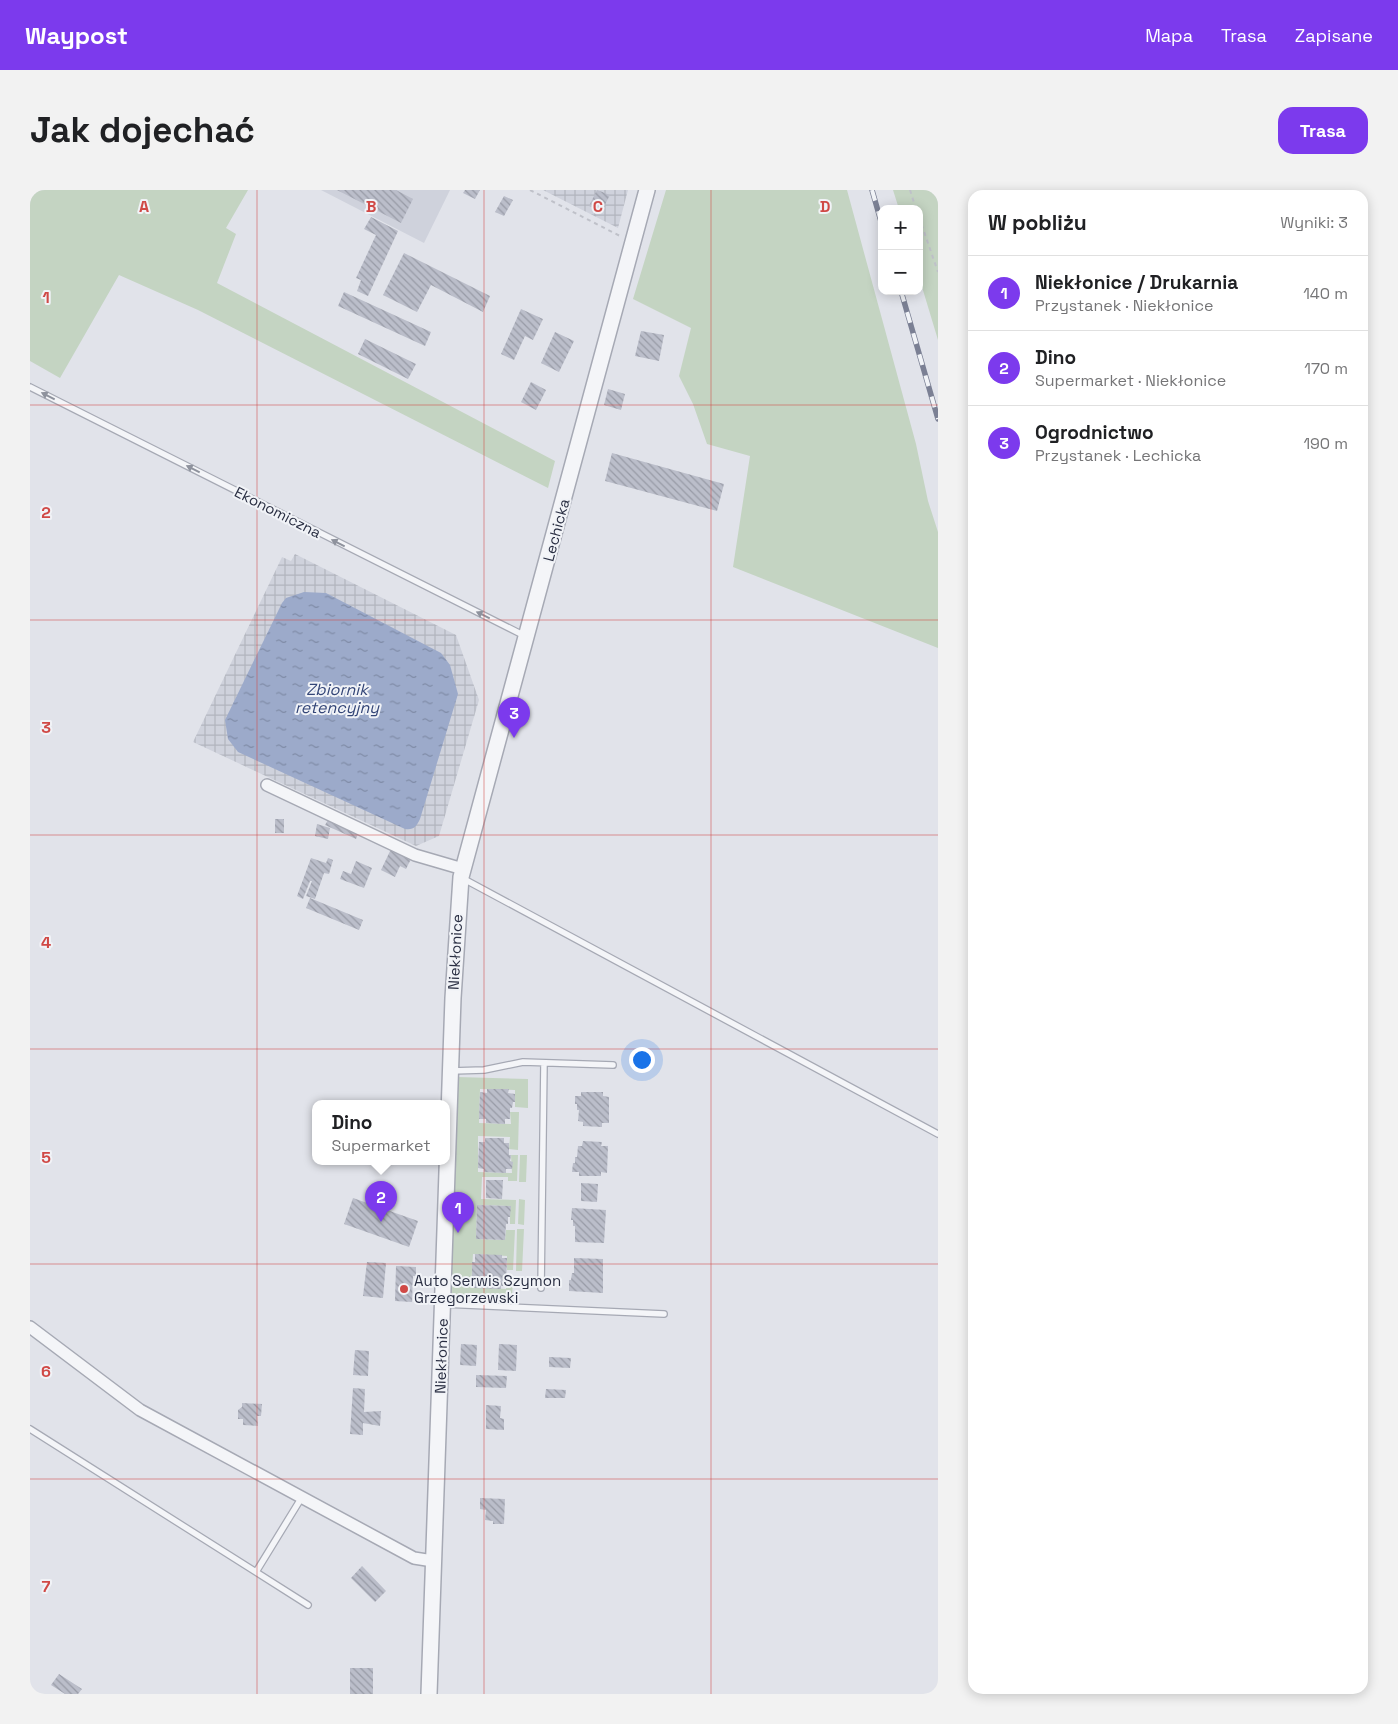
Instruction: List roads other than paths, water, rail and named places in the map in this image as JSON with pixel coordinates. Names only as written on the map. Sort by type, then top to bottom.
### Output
[{"type":"street","name":"Lechicka","points":[[462,873],[647,190]]},
{"type":"street","points":[[267,785],[415,855],[462,873]]},
{"type":"street","name":"Niekłonice","points":[[450,1100],[456,924],[462,873]]},
{"type":"street","name":"Niekłonice","points":[[429,1694],[448,1165]]},
{"type":"street","points":[[30,1327],[140,1410],[414,1558],[434,1561]]},
{"type":"lane","name":"Ekonomiczna","points":[[30,387],[526,637]]},
{"type":"lane","points":[[462,873],[938,1134]]},
{"type":"lane","points":[[451,1071],[484,1070],[523,1062],[613,1066]]},
{"type":"lane","points":[[541,1288],[544,1063]]},
{"type":"lane","points":[[443,1304],[664,1314]]},
{"type":"lane","points":[[30,1430],[308,1605]]},
{"type":"lane","points":[[256,1572],[302,1498]]},
{"type":"water","name":"Zbiornik retencyjny","points":[[304,592],[326,593],[441,653],[450,665],[458,694],[420,819],[416,826],[411,829],[405,829],[238,752],[228,739],[225,720],[282,603],[286,598]]},
{"type":"railway","points":[[872,190],[878,211]]},
{"type":"railway","points":[[902,295],[938,419]]},
{"type":"place","name":"Ogrodnictwo","points":[[514,738]]},
{"type":"place","name":"Dino","points":[[381,1222]]},
{"type":"place","name":"Niekłonice / Drukarnia","points":[[458,1233]]},
{"type":"place","name":"Auto Serwis Szymon Grzegorzewski","points":[[404,1289]]}]
